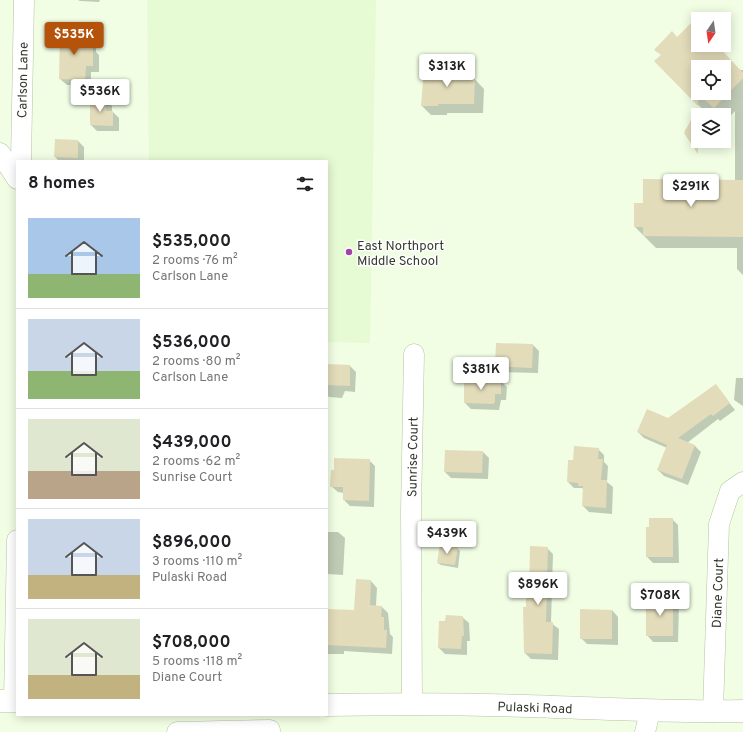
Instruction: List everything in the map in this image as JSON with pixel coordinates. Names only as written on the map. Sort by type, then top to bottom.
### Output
[{"type":"main road","name":"Pulaski Road","points":[[328,705],[412,704],[528,706],[647,722],[713,712],[743,712]]},
{"type":"street","name":"Carlson Lane","points":[[21,160],[24,0]]},
{"type":"street","points":[[0,153],[16,178]]},
{"type":"street","name":"Sunrise Court","points":[[412,704],[411,511],[414,354]]},
{"type":"street","name":"Diane Court","points":[[713,712],[719,524],[730,491],[743,482]]},
{"type":"street","points":[[10,701],[16,563]]},
{"type":"street","points":[[177,732],[271,726]]},
{"type":"shaded area","name":"East Northport Middle School","points":[[147,0],[376,0],[370,343],[328,342],[328,160],[149,160]]},
{"type":"building","points":[[691,23],[691,52],[724,52],[731,60],[691,60],[691,99],[654,61],[661,55],[654,50],[672,31],[677,37]]},
{"type":"building","points":[[60,32],[82,32],[82,40],[90,40],[90,48],[93,48],[93,66],[86,66],[85,80],[59,79]]},
{"type":"building","points":[[731,60],[743,73],[743,78],[731,90]]},
{"type":"building","points":[[424,69],[467,70],[467,78],[475,78],[474,104],[438,104],[438,106],[421,106]]},
{"type":"building","points":[[90,99],[106,99],[106,111],[113,111],[113,126],[90,125]]},
{"type":"building","points":[[692,100],[698,100],[698,106]]},
{"type":"building","points":[[705,100],[722,100],[714,108]]},
{"type":"building","points":[[691,120],[691,144],[684,133]]},
{"type":"building","points":[[55,139],[78,140],[78,158],[54,157]]},
{"type":"building","points":[[694,148],[698,148],[698,154]]},
{"type":"building","points":[[643,179],[743,180],[743,237],[643,236],[643,227],[634,227],[634,203],[643,203]]},
{"type":"building","points":[[496,343],[533,344],[532,368],[495,366]]},
{"type":"building","points":[[328,364],[350,365],[350,386],[328,385]]},
{"type":"building","points":[[464,379],[501,380],[501,394],[495,394],[495,402],[493,404],[464,403]]},
{"type":"building","points":[[716,384],[730,403],[713,416],[711,414],[678,438],[695,445],[682,479],[657,470],[667,445],[637,432],[647,409],[668,418]]},
{"type":"building","points":[[574,446],[599,448],[598,459],[603,459],[601,480],[607,480],[606,508],[582,506],[583,486],[578,486],[578,483],[567,482],[568,460],[573,460]]},
{"type":"building","points":[[445,450],[483,451],[482,473],[444,472]]},
{"type":"building","points":[[334,458],[370,459],[369,501],[343,500],[343,487],[330,487],[331,470],[334,470]]},
{"type":"building","points":[[649,518],[673,518],[673,557],[646,557],[646,527],[649,527]]},
{"type":"building","points":[[440,544],[458,547],[455,565],[437,563]]},
{"type":"building","points":[[530,546],[548,547],[546,622],[553,622],[552,654],[524,653],[523,607],[526,607],[526,598],[529,598]]},
{"type":"building","points":[[356,579],[371,580],[370,605],[382,606],[381,617],[384,617],[384,630],[387,630],[386,648],[328,645],[328,609],[354,610]]},
{"type":"building","points":[[649,597],[673,597],[673,636],[646,636],[646,599],[649,599]]},
{"type":"building","points":[[580,609],[612,610],[612,639],[580,639]]},
{"type":"building","points":[[446,615],[463,616],[464,636],[462,636],[461,649],[438,648],[439,621],[445,621]]},
{"type":"place","name":"East Northport Middle School","points":[[349,252]]}]
